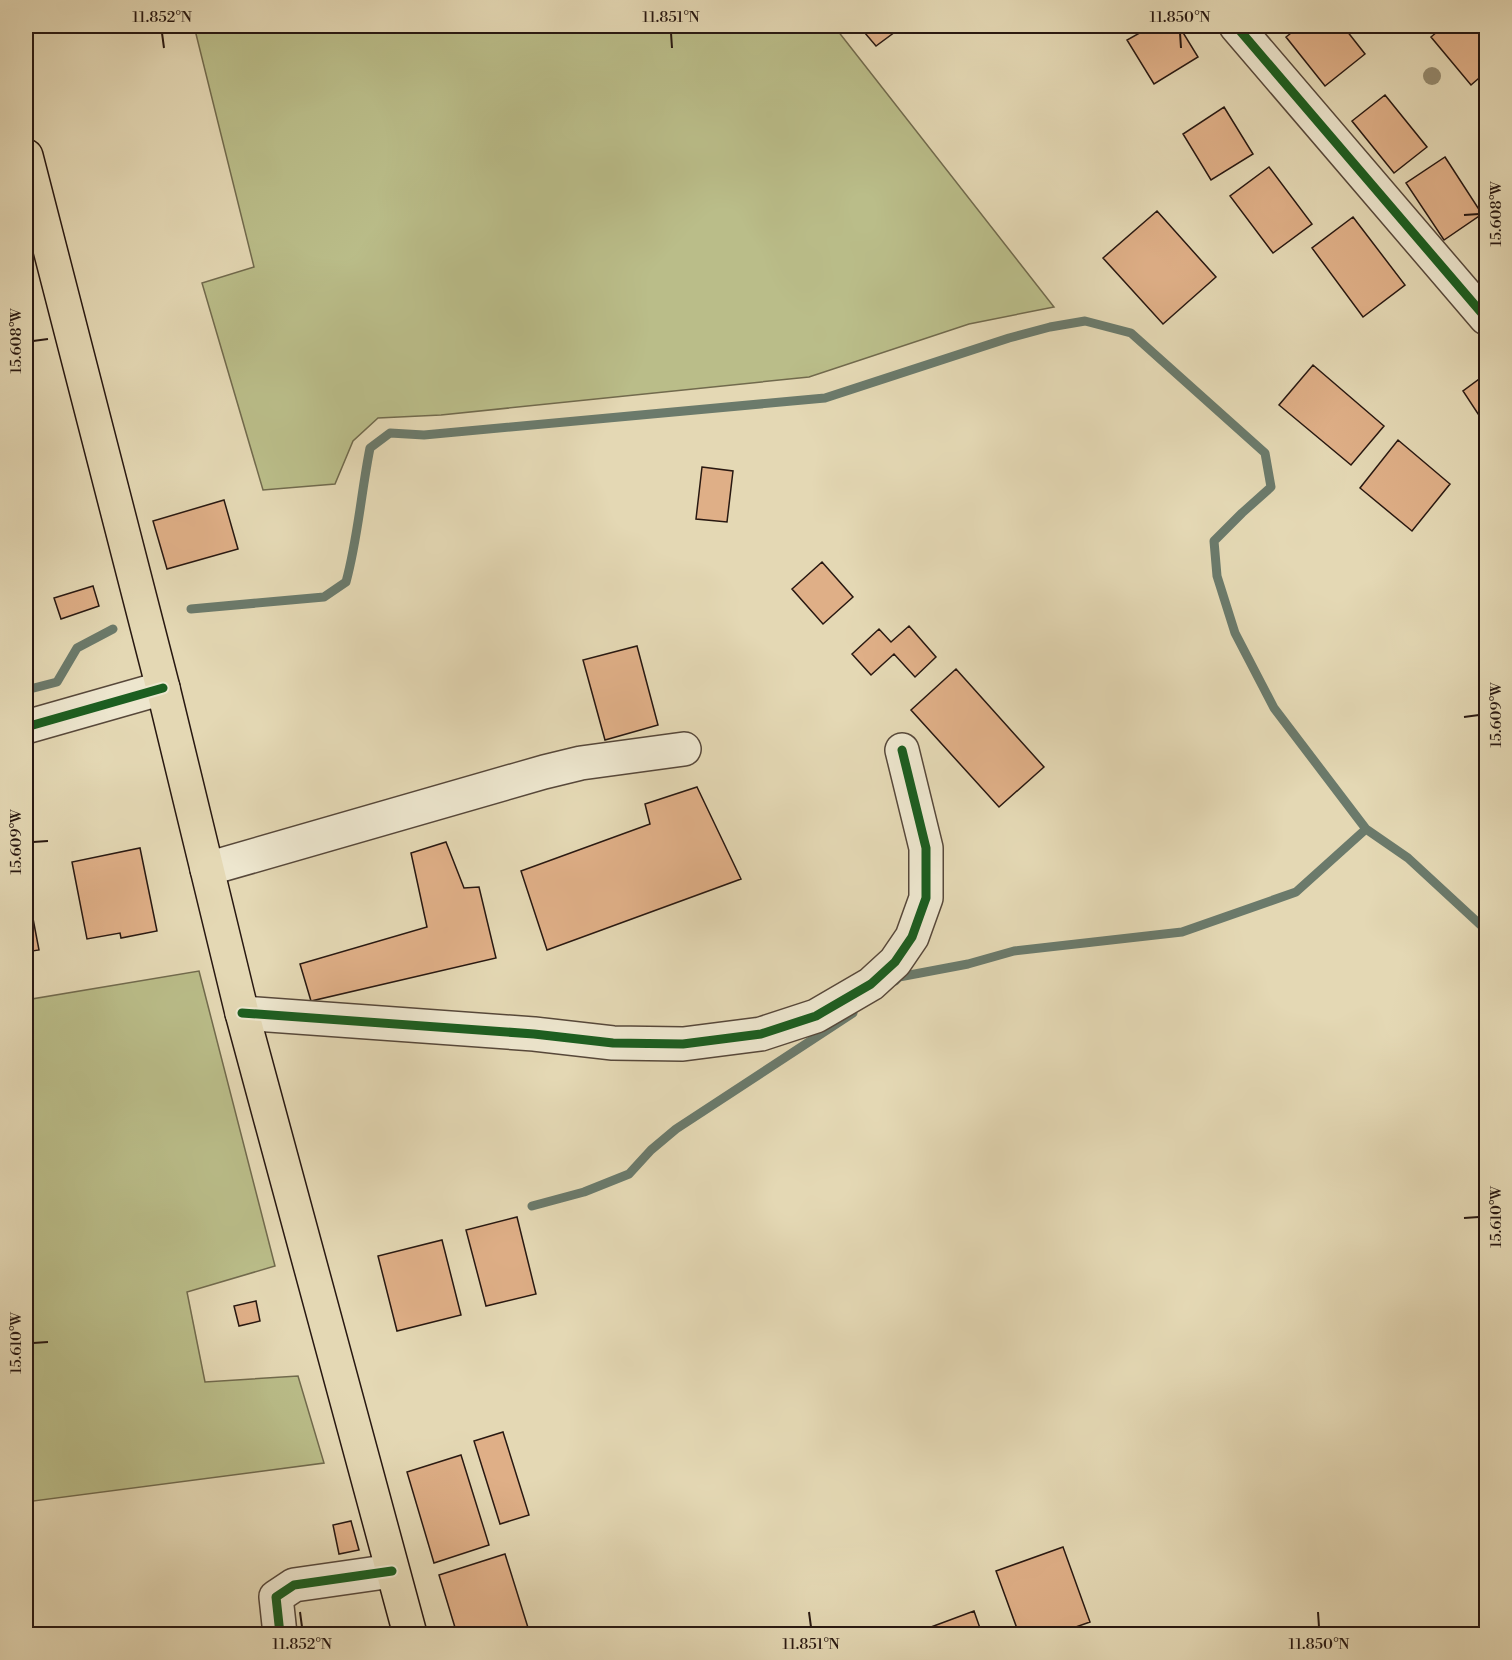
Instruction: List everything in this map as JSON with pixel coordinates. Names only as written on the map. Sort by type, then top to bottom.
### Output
[{"type":"main road","points":[[26,156],[163,688],[242,1013],[410,1635]]},
{"type":"street","points":[[1236,26],[1486,318]]},
{"type":"street","points":[[26,727],[163,688]]},
{"type":"street","points":[[207,869],[544,771],[581,763],[684,749]]},
{"type":"street","points":[[242,1013],[534,1034],[613,1043],[683,1044],[761,1034],[816,1016],[871,984],[895,962],[912,937],[926,898],[926,848],[902,750]]},
{"type":"street","points":[[280,1635],[276,1598],[294,1585],[392,1571]]},
{"type":"green space","points":[[194,26],[834,26],[1054,307],[969,324],[809,377],[441,415],[378,418],[353,441],[335,484],[263,490],[202,283],[254,267]]},
{"type":"green space","points":[[199,971],[275,1266],[187,1292],[205,1382],[298,1376],[324,1463],[26,1502],[26,1000]]},
{"type":"building","points":[[859,26],[903,26],[876,46]]},
{"type":"building","points":[[1152,26],[1179,26],[1198,57],[1154,84],[1127,40]]},
{"type":"building","points":[[1300,26],[1343,26],[1365,54],[1325,86],[1286,37]]},
{"type":"building","points":[[1444,26],[1486,26],[1486,72],[1471,85],[1431,37]]},
{"type":"building","points":[[1385,95],[1427,147],[1394,173],[1352,121]]},
{"type":"building","points":[[1224,107],[1253,154],[1211,180],[1183,134]]},
{"type":"building","points":[[1445,157],[1482,214],[1444,240],[1406,183]]},
{"type":"building","points":[[1269,167],[1312,224],[1273,253],[1230,196]]},
{"type":"building","points":[[1157,211],[1216,277],[1163,324],[1103,258]]},
{"type":"building","points":[[1353,217],[1405,285],[1363,317],[1312,248]]},
{"type":"building","points":[[1313,365],[1384,426],[1351,465],[1279,405]]},
{"type":"building","points":[[1486,374],[1486,426],[1463,391]]},
{"type":"building","points":[[1398,440],[1450,484],[1412,531],[1360,488]]},
{"type":"building","points":[[702,467],[733,471],[727,522],[696,519]]},
{"type":"building","points":[[224,500],[238,549],[167,569],[153,521]]},
{"type":"building","points":[[822,562],[853,597],[823,624],[792,589]]},
{"type":"building","points":[[93,586],[99,606],[61,619],[54,598]]},
{"type":"building","points":[[909,626],[936,657],[915,677],[894,654],[871,675],[852,654],[879,629],[891,642]]},
{"type":"building","points":[[637,646],[658,725],[605,740],[583,660]]},
{"type":"building","points":[[956,669],[1044,767],[999,807],[911,710]]},
{"type":"building","points":[[697,787],[741,879],[547,950],[521,871],[650,824],[645,804]]},
{"type":"building","points":[[446,842],[464,888],[479,887],[496,958],[311,1001],[300,964],[427,927],[411,853]]},
{"type":"building","points":[[140,848],[157,931],[121,938],[120,933],[87,939],[72,862]]},
{"type":"building","points":[[26,882],[39,950],[26,952]]},
{"type":"building","points":[[517,1217],[536,1294],[486,1306],[466,1230]]},
{"type":"building","points":[[442,1240],[461,1315],[397,1331],[378,1256]]},
{"type":"building","points":[[256,1301],[260,1321],[239,1326],[234,1306]]},
{"type":"building","points":[[503,1432],[529,1515],[500,1524],[474,1441]]},
{"type":"building","points":[[461,1455],[489,1545],[434,1563],[407,1472]]},
{"type":"building","points":[[351,1521],[359,1550],[339,1554],[333,1525]]},
{"type":"building","points":[[1063,1547],[1090,1622],[1056,1634],[1019,1634],[996,1571]]},
{"type":"building","points":[[505,1554],[530,1634],[457,1634],[439,1575]]},
{"type":"building","points":[[974,1611],[982,1634],[933,1634],[931,1627]]},
{"type":"waterway","points":[[191,609],[324,597],[346,582],[354,549],[370,448],[390,433],[424,435],[825,398],[1009,338],[1085,321],[1131,333],[1265,453],[1271,487],[1214,541],[1217,576],[1235,633],[1274,708],[1366,829],[1408,858],[1486,930]]},
{"type":"waterway","points":[[26,690],[57,682],[77,648],[113,629]]},
{"type":"waterway","points":[[895,981],[899,977],[968,964],[1014,951],[1182,932],[1296,892],[1366,829]]},
{"type":"waterway","points":[[532,1206],[584,1192],[629,1174],[651,1150],[676,1129],[853,1013]]},
{"type":"cycle path","points":[[1236,26],[1486,318]]},
{"type":"cycle path","points":[[26,727],[163,688]]},
{"type":"cycle path","points":[[242,1013],[534,1034],[613,1043],[683,1044],[761,1034],[816,1016],[871,984],[895,962],[912,937],[926,898],[926,848],[902,750]]},
{"type":"cycle path","points":[[280,1634],[276,1597],[294,1585],[392,1571]]}]
